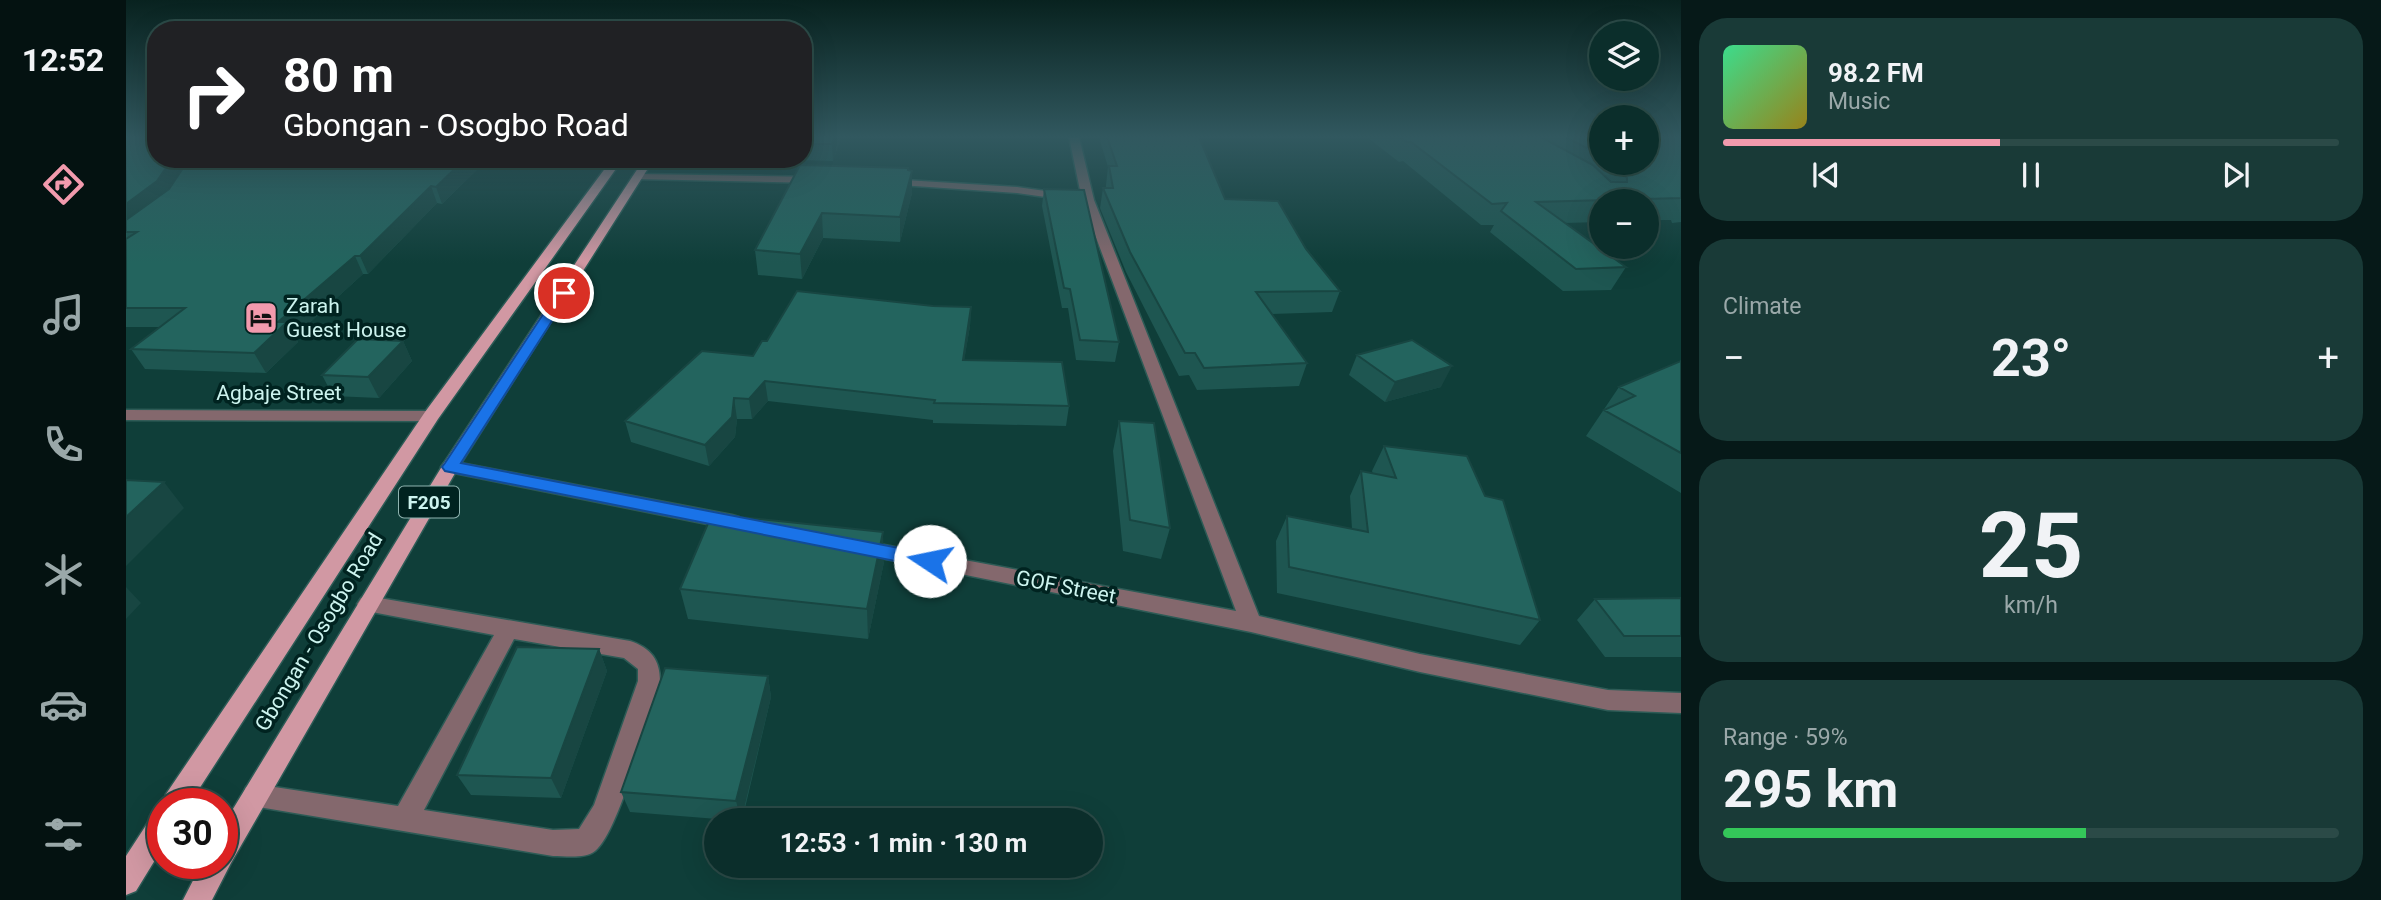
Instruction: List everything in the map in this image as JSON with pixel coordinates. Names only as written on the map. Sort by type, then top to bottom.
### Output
[{"type":"main road","name":"Gbongan - Osogbo Road","points":[[186,788],[431,416],[603,179]]},
{"type":"main road","name":"Gbongan - Osogbo Road","points":[[238,825],[450,467],[637,179]]},
{"type":"main road","points":[[126,881],[147,848]]},
{"type":"main road","points":[[197,900],[208,879]]},
{"type":"street","points":[[767,179],[831,180]]},
{"type":"street","points":[[1083,179],[1088,200],[1251,624]]},
{"type":"street","points":[[870,181],[1017,190],[1088,200]]},
{"type":"street","name":"Agbaje Street","points":[[126,415],[431,416]]},
{"type":"street","points":[[450,467],[749,525]]},
{"type":"street","name":"GOF Street","points":[[844,544],[1251,624],[1420,663],[1608,700],[1681,703]]},
{"type":"street","points":[[255,796],[553,844],[586,842],[605,812],[649,681],[649,665],[630,650],[368,604]]},
{"type":"street","points":[[404,820],[509,628]]},
{"type":"building","points":[[126,179],[158,179],[157,181],[126,204]]},
{"type":"building","points":[[176,179],[444,179],[436,187],[431,186],[360,256],[355,256],[278,322],[287,322],[254,353],[131,349],[185,308],[126,308],[126,239],[137,232],[126,232],[126,220],[169,189]]},
{"type":"building","points":[[793,179],[910,179],[900,217],[822,213],[800,254],[755,250]]},
{"type":"building","points":[[1111,179],[1217,179],[1225,199],[1278,201],[1306,249],[1340,291],[1256,292],[1307,363],[1204,368],[1195,353],[1185,353],[1130,252],[1103,188],[1113,188]]},
{"type":"building","points":[[1459,179],[1608,179],[1611,182],[1627,182],[1627,179],[1681,179],[1681,198],[1659,199],[1659,189],[1589,189],[1589,201],[1536,202],[1589,240],[1589,259],[1615,259],[1626,267],[1576,269],[1501,211],[1507,203],[1492,204]]},
{"type":"building","points":[[1044,189],[1084,190],[1119,342],[1080,340],[1070,289],[1064,288]]},
{"type":"building","points":[[797,291],[933,306],[971,307],[963,360],[1062,362],[1069,406],[934,403],[935,400],[765,381],[749,399],[734,398],[732,417],[705,445],[625,421],[702,351],[753,356],[762,341],[767,341]]},
{"type":"building","points":[[358,339],[403,341],[368,377],[322,375]]},
{"type":"building","points":[[1412,340],[1452,366],[1395,382],[1357,355]]},
{"type":"building","points":[[1681,361],[1681,453],[1604,410],[1635,396],[1619,387]]},
{"type":"building","points":[[1119,421],[1154,423],[1170,528],[1130,520]]},
{"type":"building","points":[[1384,446],[1467,456],[1485,496],[1503,500],[1540,620],[1289,567],[1287,516],[1368,532],[1361,471],[1396,478]]},
{"type":"building","points":[[126,480],[164,482],[126,517]]},
{"type":"building","points":[[712,514],[883,532],[867,609],[680,589]]},
{"type":"building","points":[[1681,598],[1681,636],[1624,636],[1595,599]]},
{"type":"building","points":[[517,647],[599,649],[551,778],[457,775]]},
{"type":"building","points":[[665,668],[768,676],[736,801],[621,792]]},
{"type":"place","name":"Zarah Guest House","points":[[261,318]]},
{"type":"route","points":[[564,293],[450,467],[930,561]]}]
